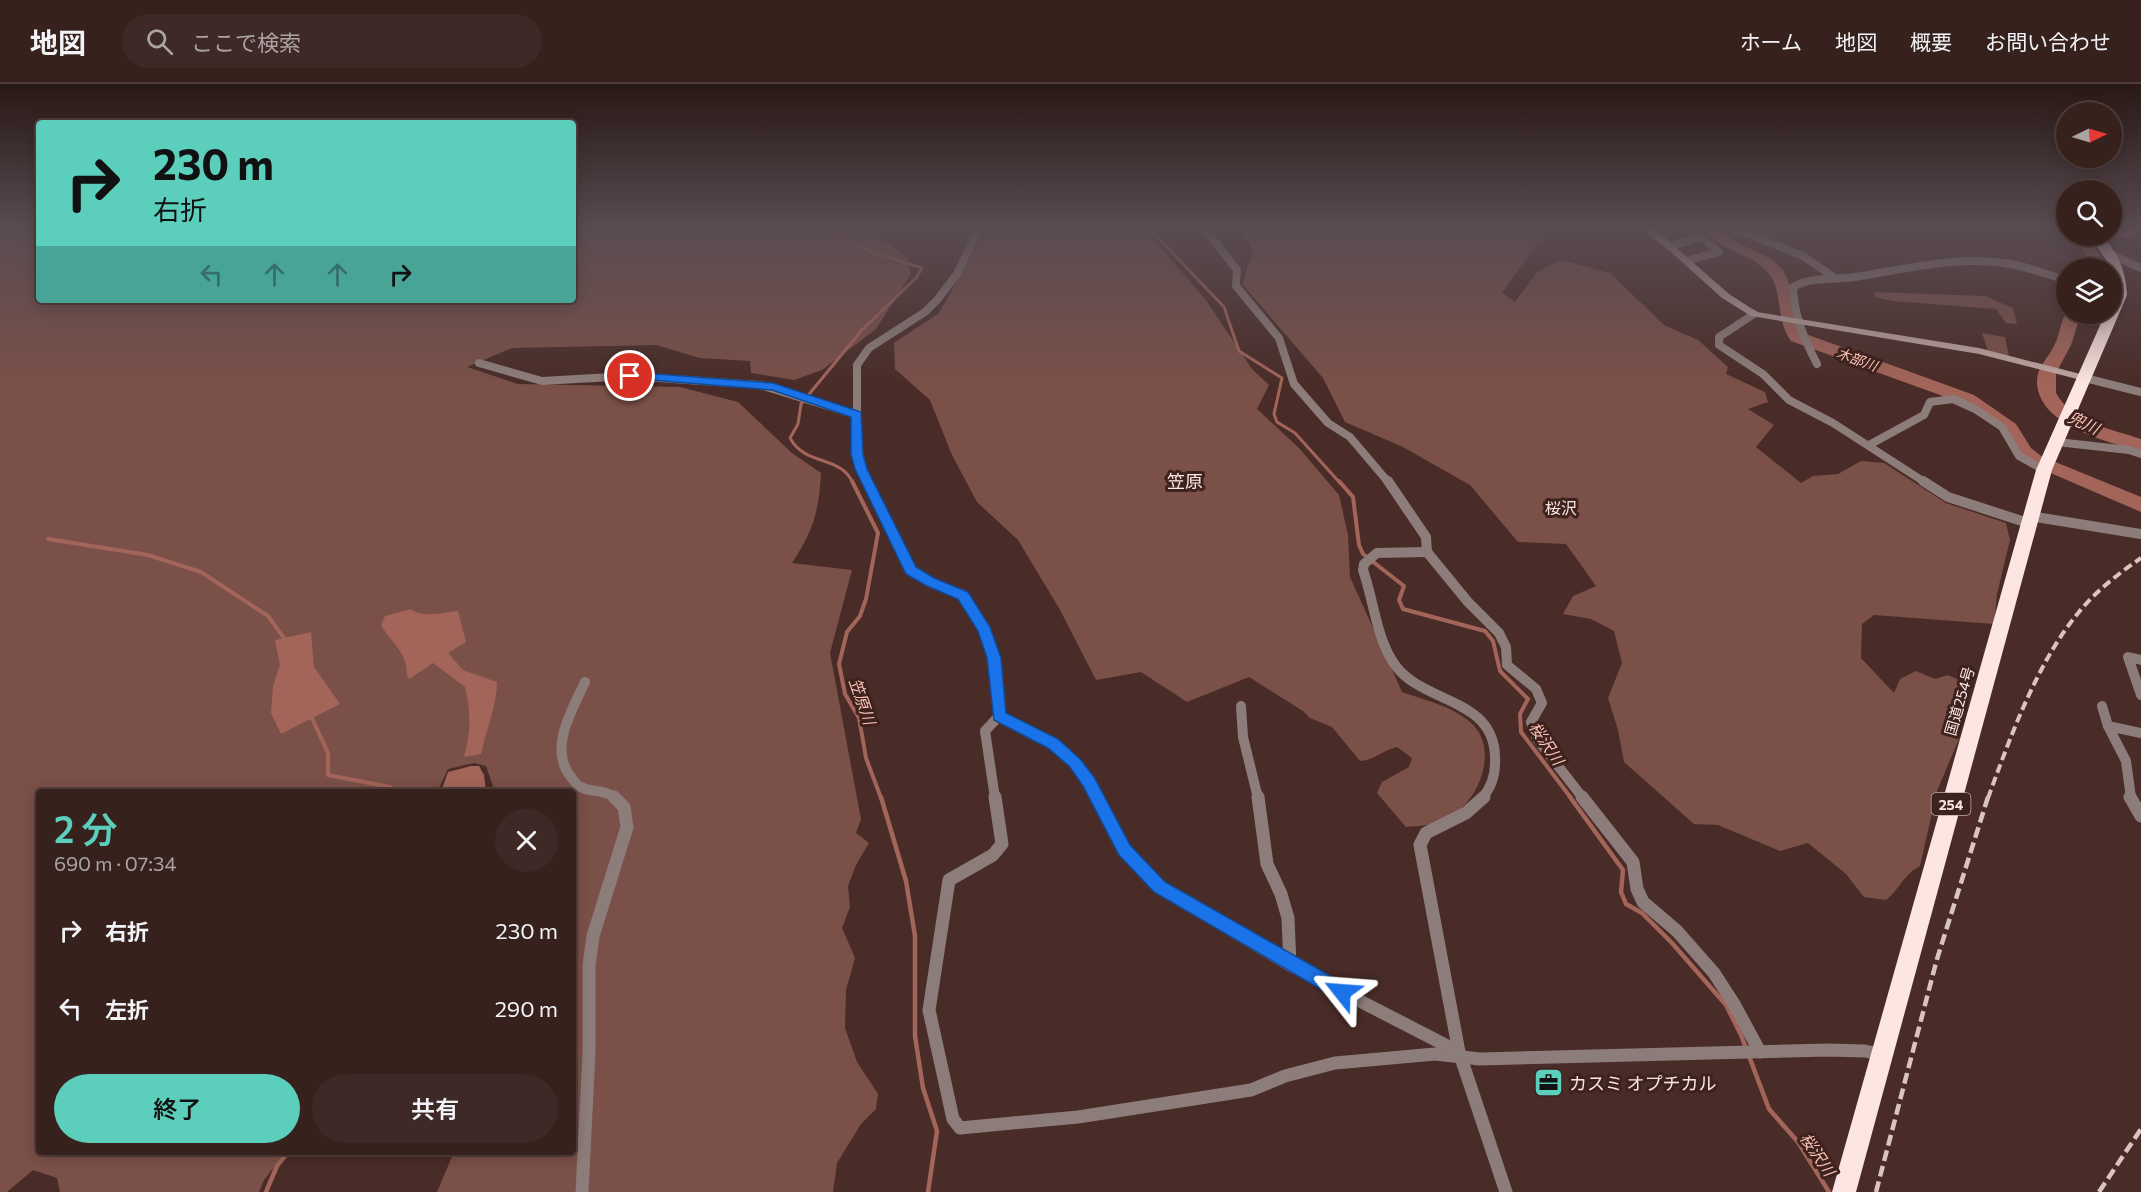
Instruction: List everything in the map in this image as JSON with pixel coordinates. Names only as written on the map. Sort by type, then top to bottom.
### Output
[{"type":"highway","name":"国道254号","points":[[1844,1192],[1960,768],[2008,606],[2029,519],[2044,470],[2085,378],[2105,324]]},
{"type":"street","points":[[953,281],[933,305],[868,348],[859,359],[857,454],[861,469],[911,570],[929,582],[963,595],[985,630],[994,658],[999,716],[985,732],[1002,844],[995,854],[957,872],[949,880],[929,1010],[953,1119],[960,1128],[1078,1117],[1251,1090],[1285,1076],[1335,1063],[1435,1054],[1460,1056],[1865,1051],[1883,1055]]},
{"type":"street","points":[[1236,281],[1236,286],[1279,338],[1294,384],[1328,423],[1350,437],[1391,484],[1426,537],[1427,552],[1468,602],[1499,633],[1506,647],[1510,671],[1536,688],[1542,703],[1531,722],[1537,739],[1633,862],[1637,873],[1636,887],[1640,898],[1677,932],[1727,992],[1752,1052]]},
{"type":"street","points":[[1710,281],[1731,302],[1754,314],[1798,324],[1979,351],[2141,392]]},
{"type":"street","points":[[1804,281],[1795,284],[1792,292],[1798,324],[1816,364]]},
{"type":"street","points":[[1754,314],[1719,337],[1719,345],[1763,374],[1788,400],[1869,445],[1948,497],[2029,519],[2141,534]]},
{"type":"street","points":[[479,363],[542,381],[630,376],[760,385],[822,402],[857,415]]},
{"type":"street","points":[[1869,445],[1924,415],[1930,402],[1953,399],[1975,409],[2002,427],[2019,456],[2044,470]]},
{"type":"street","points":[[2057,441],[2129,450],[2141,454]]},
{"type":"street","points":[[1427,552],[1368,560],[1363,570],[1380,634],[1395,664],[1414,683],[1471,710],[1483,722],[1493,741],[1496,761],[1491,789],[1477,807],[1447,826],[1426,833],[1420,845],[1460,1056],[1506,1192]]},
{"type":"street","points":[[2140,697],[2128,657],[2141,660]]},
{"type":"street","points":[[582,1192],[584,1112],[589,1053],[590,955],[596,925],[627,827],[624,807],[611,794],[579,787],[564,769],[561,747],[566,722],[585,682]]},
{"type":"street","points":[[1241,706],[1243,737],[1256,783],[1267,864],[1281,894],[1288,918],[1290,964]]},
{"type":"street","points":[[2102,706],[2108,726],[2128,764],[2129,795],[2137,814],[2141,816]]},
{"type":"street","points":[[999,716],[1053,743],[1075,763],[1088,781],[1124,850],[1160,887],[1290,964],[1460,1056]]},
{"type":"street","points":[[2108,726],[2141,733]]},
{"type":"shaded area","points":[[0,281],[36,281],[36,303],[576,303],[576,281],[907,281],[876,329],[822,370],[794,380],[751,373],[750,361],[700,358],[656,345],[512,348],[467,367],[518,384],[680,387],[738,402],[792,453],[821,473],[814,521],[792,563],[852,570],[830,653],[861,819],[856,833],[869,843],[856,865],[848,886],[850,907],[842,928],[855,958],[846,990],[845,1028],[857,1062],[878,1094],[876,1109],[861,1124],[837,1163],[833,1192],[437,1192],[453,1155],[576,1155],[576,789],[494,789],[486,766],[474,763],[448,769],[438,789],[36,789],[36,1155],[284,1155],[264,1180],[259,1192],[60,1192],[57,1178],[33,1170],[7,1192],[0,1192]]},
{"type":"shaded area","points":[[957,281],[1189,281],[1206,300],[1252,369],[1269,385],[1257,409],[1299,448],[1339,495],[1348,535],[1350,577],[1402,692],[1438,704],[1463,716],[1479,733],[1484,745],[1485,759],[1482,772],[1477,786],[1461,809],[1439,822],[1406,827],[1377,793],[1382,782],[1409,767],[1412,758],[1397,747],[1360,761],[1332,727],[1310,718],[1303,711],[1249,677],[1187,702],[1141,672],[1096,680],[1059,608],[1018,540],[977,502],[952,455],[930,400],[895,369],[894,343],[939,313]]},
{"type":"shaded area","points":[[1243,281],[1511,281],[1502,293],[1515,302],[1531,281],[1618,281],[1664,325],[1698,340],[1728,367],[1726,374],[1765,392],[1768,402],[1748,409],[1774,425],[1756,447],[1801,483],[1813,476],[1838,474],[1861,461],[1884,463],[1946,503],[2006,523],[2010,540],[1997,594],[1994,624],[1874,615],[1862,624],[1861,658],[1894,693],[1900,679],[1916,671],[1935,679],[1948,675],[1967,684],[1969,699],[1949,713],[1959,739],[1937,791],[1920,866],[1909,874],[1886,900],[1864,897],[1846,874],[1808,843],[1780,851],[1718,825],[1694,824],[1624,762],[1618,730],[1608,698],[1622,663],[1614,631],[1591,619],[1563,614],[1573,596],[1596,586],[1566,544],[1518,542],[1470,485],[1401,446],[1345,422],[1323,378],[1242,284]]},
{"type":"shaded area","points":[[1875,292],[1985,296],[2013,308],[2017,324],[2006,323],[1996,309],[1892,301],[1875,297]]},
{"type":"shaded area","points":[[1982,333],[2005,337],[2009,356],[1988,351]]},
{"type":"shaded area","points":[[411,609],[422,614],[458,611],[466,642],[448,653],[463,670],[497,682],[493,709],[481,754],[464,757],[469,722],[465,687],[433,663],[409,679],[402,654],[381,625],[385,616]]},
{"type":"shaded area","points":[[311,632],[314,667],[340,704],[281,734],[271,713],[273,686],[280,665],[275,640]]},
{"type":"shaded area","points":[[479,766],[484,775],[486,789],[442,789],[448,772]]},
{"type":"waterway","name":"笠原川","points":[[853,483],[838,467],[809,456],[795,446],[790,438],[798,424],[801,404],[861,331],[913,281]]},
{"type":"waterway","name":"桜沢川","points":[[1199,281],[1224,307],[1239,351],[1282,378],[1274,414],[1277,422],[1295,433],[1340,483]]},
{"type":"waterway","name":"木部川","points":[[1781,281],[1787,317],[1797,337],[1968,399],[2010,428],[2025,452],[2036,459]]},
{"type":"waterway","name":"兜川","points":[[2069,324],[2063,345],[2046,378],[2047,393],[2054,405],[2080,424],[2141,445]]},
{"type":"waterway","name":"木部川","points":[[2053,467],[2141,505]]},
{"type":"waterway","name":"桜沢川","points":[[1339,481],[1353,497],[1359,545],[1363,554],[1404,586],[1399,600],[1403,609],[1485,631],[1493,641],[1500,671],[1528,699],[1520,714],[1521,732],[1571,798]]},
{"type":"waterway","name":"笠原川","points":[[853,483],[878,533],[866,599],[860,616],[847,632],[839,664],[845,694],[859,718],[866,758],[881,798]]},
{"type":"waterway","points":[[48,539],[148,555],[201,572],[268,616],[287,642]]},
{"type":"waterway","points":[[310,714],[328,753],[328,775],[393,789]]},
{"type":"waterway","name":"笠原川","points":[[881,797],[906,881],[915,936],[915,1036],[923,1088],[937,1131],[928,1192]]},
{"type":"waterway","name":"桜沢川","points":[[1570,797],[1623,870],[1621,892],[1626,904],[1642,913],[1672,943],[1726,1005],[1741,1035],[1769,1109],[1798,1142],[1829,1192]]},
{"type":"waterway","points":[[266,1192],[277,1166],[286,1155]]},
{"type":"railway","points":[[1988,798],[2026,701],[2064,632],[2093,597],[2141,558]]},
{"type":"railway","points":[[1876,1192],[1937,959],[1988,797]]},
{"type":"railway","points":[[2099,1192],[2141,1129]]},
{"type":"place","name":"カスミ オプチカル","points":[[1548,1083]]},
{"type":"district","name":"笠原","points":[[1185,481]]},
{"type":"district","name":"桜沢","points":[[1561,507]]},
{"type":"route","points":[[630,376],[773,387],[857,415],[857,454],[861,469],[911,570],[929,582],[963,595],[985,630],[994,658],[999,716],[1053,743],[1075,763],[1088,781],[1124,850],[1160,887],[1252,943],[1342,992]]}]
